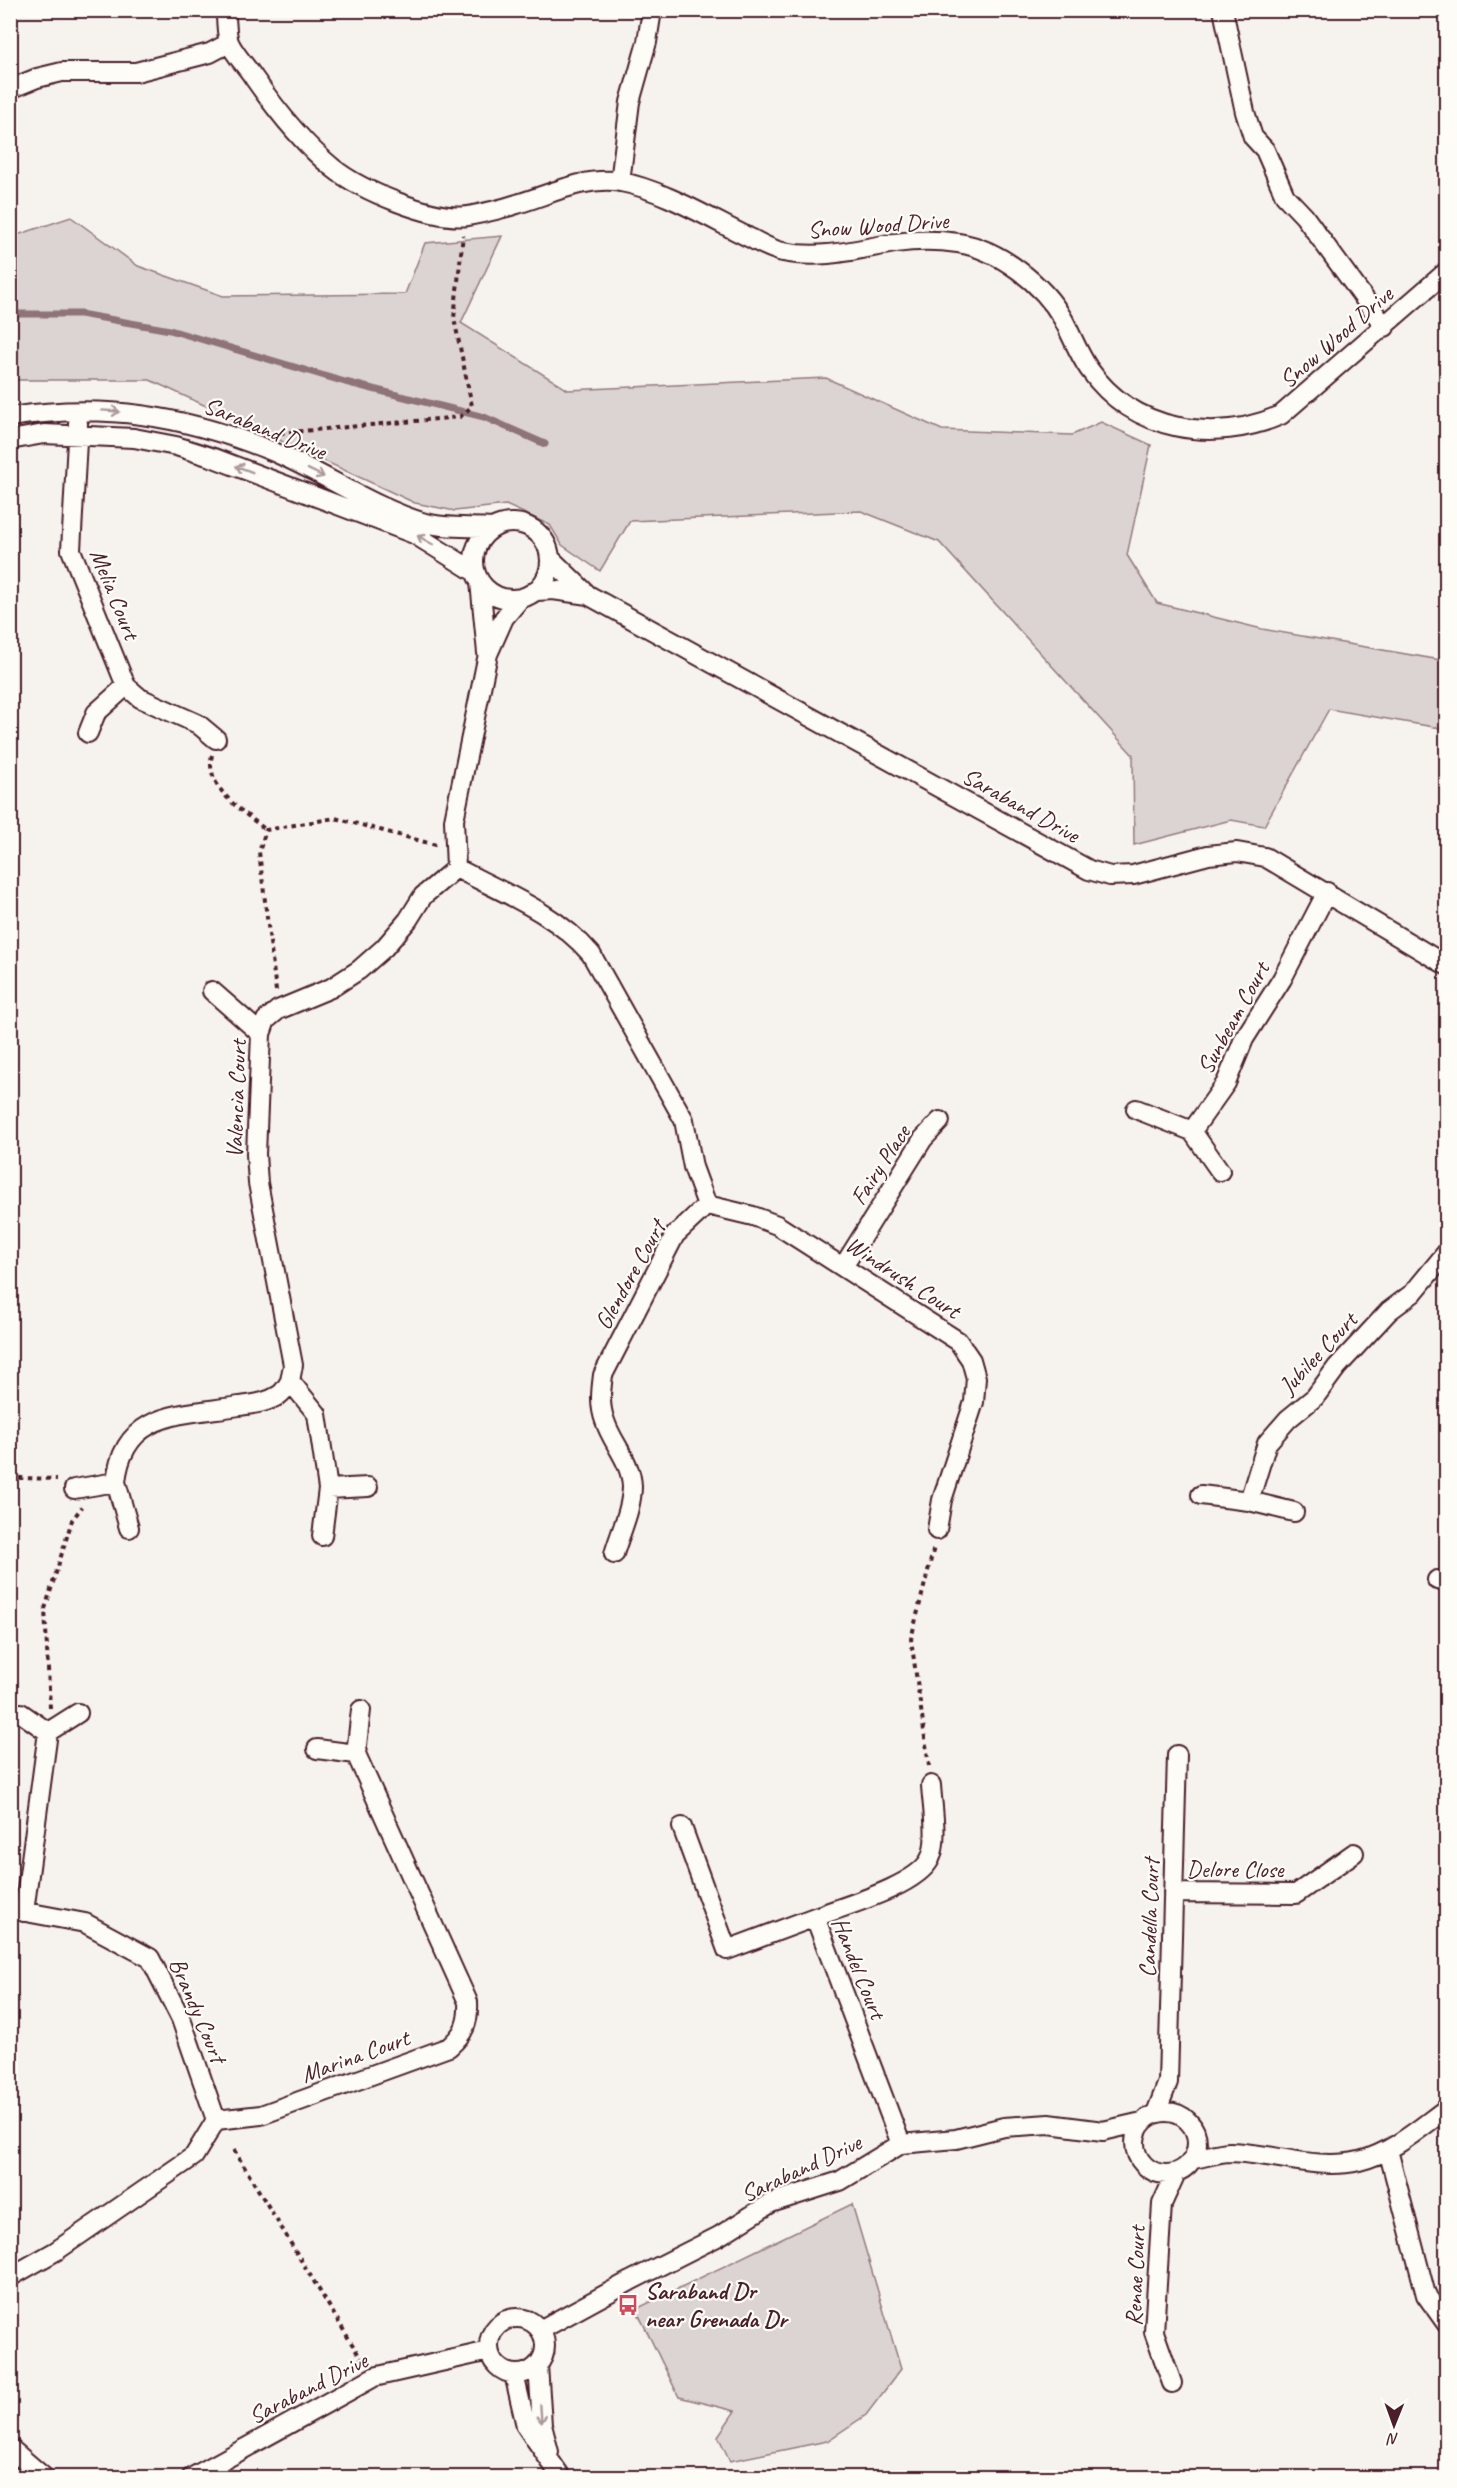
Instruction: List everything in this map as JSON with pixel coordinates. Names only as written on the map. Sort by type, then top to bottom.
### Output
[{"type":"street","name":"Snow Wood Drive","points":[[225,10],[230,43],[277,111],[335,170],[394,202],[428,213],[465,216],[515,205],[563,188],[592,182],[620,182],[656,193],[780,252],[835,255],[898,243],[930,241],[962,244],[994,256],[1024,274],[1044,293],[1062,317],[1086,364],[1109,394],[1137,413],[1176,428],[1229,430],[1257,425],[1281,415],[1446,272]]},
{"type":"street","points":[[620,182],[630,102],[647,42],[652,10]]},
{"type":"street","points":[[1223,10],[1245,112],[1253,136],[1265,150],[1285,196],[1304,216],[1385,327]]},
{"type":"street","points":[[10,88],[62,72],[136,72],[210,52],[230,43]]},
{"type":"street","name":"Saraband Drive","points":[[10,417],[79,410],[135,413],[190,423],[269,450],[393,510],[426,523],[457,528],[493,528]]},
{"type":"street","name":"Melia Court","points":[[79,410],[71,550],[126,686]]},
{"type":"street","name":"Saraband Drive","points":[[10,440],[44,434],[77,435],[134,438],[176,446],[214,458],[414,534],[477,577]]},
{"type":"street","points":[[278,1010],[331,988],[358,970],[384,948],[408,920],[423,896],[456,859],[454,820],[488,654],[504,618],[520,599],[537,591],[545,582],[550,571],[551,559],[544,541],[531,528],[512,523],[493,528],[483,536],[476,547],[473,559],[488,654]]},
{"type":"street","name":"Saraband Drive","points":[[551,559],[588,595],[1089,870],[1110,876],[1133,875],[1208,855],[1237,852],[1265,857],[1446,965]]},
{"type":"street","points":[[477,577],[497,597],[520,599]]},
{"type":"street","name":"Saraband Drive","points":[[537,591],[553,590],[588,595]]},
{"type":"street","points":[[88,733],[96,713],[126,686],[140,698],[198,724],[216,739]]},
{"type":"street","points":[[456,859],[556,920],[576,936],[591,954],[684,1120],[693,1167],[707,1205]]},
{"type":"street","name":"Sunbeam Court","points":[[1192,1131],[1226,1083],[1244,1039],[1282,979],[1327,892]]},
{"type":"street","points":[[212,991],[261,1034]]},
{"type":"street","name":"Valencia Court","points":[[278,1010],[266,1020],[261,1034],[256,1154],[258,1183],[293,1365],[290,1381]]},
{"type":"street","points":[[1136,1109],[1192,1131],[1220,1171]]},
{"type":"street","name":"Fairy Place","points":[[843,1267],[923,1139],[940,1121]]},
{"type":"street","name":"Windrush Court","points":[[707,1205],[753,1216],[777,1225],[958,1341],[971,1360],[976,1378],[974,1402],[942,1500],[937,1530]]},
{"type":"street","name":"Glendore Court","points":[[614,1554],[629,1506],[632,1486],[628,1466],[605,1422],[600,1399],[603,1375],[675,1235],[707,1205]]},
{"type":"street","name":"Jubilee Court","points":[[1249,1501],[1267,1443],[1288,1419],[1315,1397],[1337,1367],[1389,1311],[1413,1293],[1446,1253]]},
{"type":"street","points":[[129,1528],[116,1482],[117,1466],[124,1447],[141,1428],[162,1419],[264,1402],[280,1395],[290,1381],[317,1414],[328,1489],[322,1536]]},
{"type":"street","points":[[80,1488],[116,1482]]},
{"type":"street","points":[[328,1489],[368,1487]]},
{"type":"street","points":[[1201,1496],[1249,1501],[1294,1512]]},
{"type":"street","points":[[317,1749],[356,1754],[361,1710]]},
{"type":"street","points":[[21,1713],[48,1732]]},
{"type":"street","points":[[17,1910],[48,1732],[78,1713]]},
{"type":"street","name":"Marina Court","points":[[216,2120],[261,2115],[449,2047],[460,2037],[465,2028],[469,2015],[468,2002],[356,1754]]},
{"type":"street","name":"Candella Court","points":[[1177,1755],[1168,2082],[1180,2115]]},
{"type":"street","points":[[815,1917],[903,1883],[919,1873],[931,1858],[934,1838],[931,1785]]},
{"type":"street","name":"Handel Court","points":[[682,1827],[727,1950],[815,1917],[902,2144]]},
{"type":"street","name":"Delore Close","points":[[1173,1893],[1296,1894],[1354,1853]]},
{"type":"street","name":"Brandy Court","points":[[17,1910],[85,1923],[150,1958],[181,2019],[216,2120]]},
{"type":"street","name":"Candella Court","points":[[1149,2117],[1168,2082]]},
{"type":"street","points":[[1228,2152],[1196,2133],[1187,2120],[1173,2112],[1149,2117],[1134,2142],[1139,2160],[1151,2171],[1159,2174],[1176,2173],[1194,2159],[1228,2152],[1335,2164],[1360,2161],[1388,2150],[1446,2109]]},
{"type":"street","name":"Saraband Drive","points":[[540,2330],[719,2236],[771,2203],[840,2181],[902,2144],[956,2139],[1004,2127],[1049,2124],[1103,2131],[1149,2117]]},
{"type":"street","points":[[10,2277],[56,2251],[194,2156],[216,2120]]},
{"type":"street","name":"Saraband Drive","points":[[1103,2131],[1136,2152]]},
{"type":"street","points":[[1194,2159],[1196,2133]]},
{"type":"street","points":[[1388,2150],[1426,2295],[1446,2323]]},
{"type":"street","name":"Renae Court","points":[[1151,2171],[1162,2204]]},
{"type":"street","name":"Renae Court","points":[[1173,2383],[1154,2331],[1162,2204],[1176,2173]]},
{"type":"street","points":[[538,2365],[527,2373],[514,2374],[497,2367],[489,2351],[489,2340],[493,2330],[501,2323],[511,2319],[522,2319],[532,2323],[540,2330],[545,2348],[538,2365],[542,2424],[552,2461]]},
{"type":"street","name":"Saraband Drive","points":[[191,2478],[374,2377],[489,2351]]},
{"type":"street","points":[[514,2374],[526,2426],[562,2478]]},
{"type":"street","points":[[10,2448],[45,2478]]},
{"type":"path","points":[[272,434],[460,417],[472,406],[454,318],[465,216]]},
{"type":"path","points":[[216,739],[210,766],[220,791],[266,830]]},
{"type":"path","points":[[266,830],[335,818],[456,859]]},
{"type":"path","points":[[266,830],[259,852],[278,1010]]},
{"type":"path","points":[[10,1476],[74,1479],[88,1498],[72,1520],[45,1609],[51,1704],[48,1732]]},
{"type":"path","points":[[931,1785],[911,1639],[930,1568],[937,1530]]},
{"type":"path","points":[[234,2150],[374,2377]]},
{"type":"shaded area","points":[[71,217],[138,266],[223,296],[405,294],[425,243],[502,236],[461,323],[568,390],[826,378],[942,430],[1072,435],[1101,422],[1151,445],[1127,555],[1157,603],[1262,629],[1446,661],[1446,729],[1329,709],[1264,826],[1231,820],[1134,845],[1133,755],[939,542],[861,511],[630,521],[600,571],[562,545],[550,525],[506,505],[455,511],[415,503],[150,380],[17,380],[11,383],[11,237]]},
{"type":"shaded area","points":[[852,2204],[901,2369],[866,2415],[827,2441],[730,2461],[718,2436],[735,2411],[679,2397],[636,2309]]},
{"type":"waterway","points":[[10,314],[80,314],[170,330],[345,382],[484,417],[545,444]]},
{"type":"place","name":"Saraband Dr near Grenada Dr","points":[[628,2305]]}]
